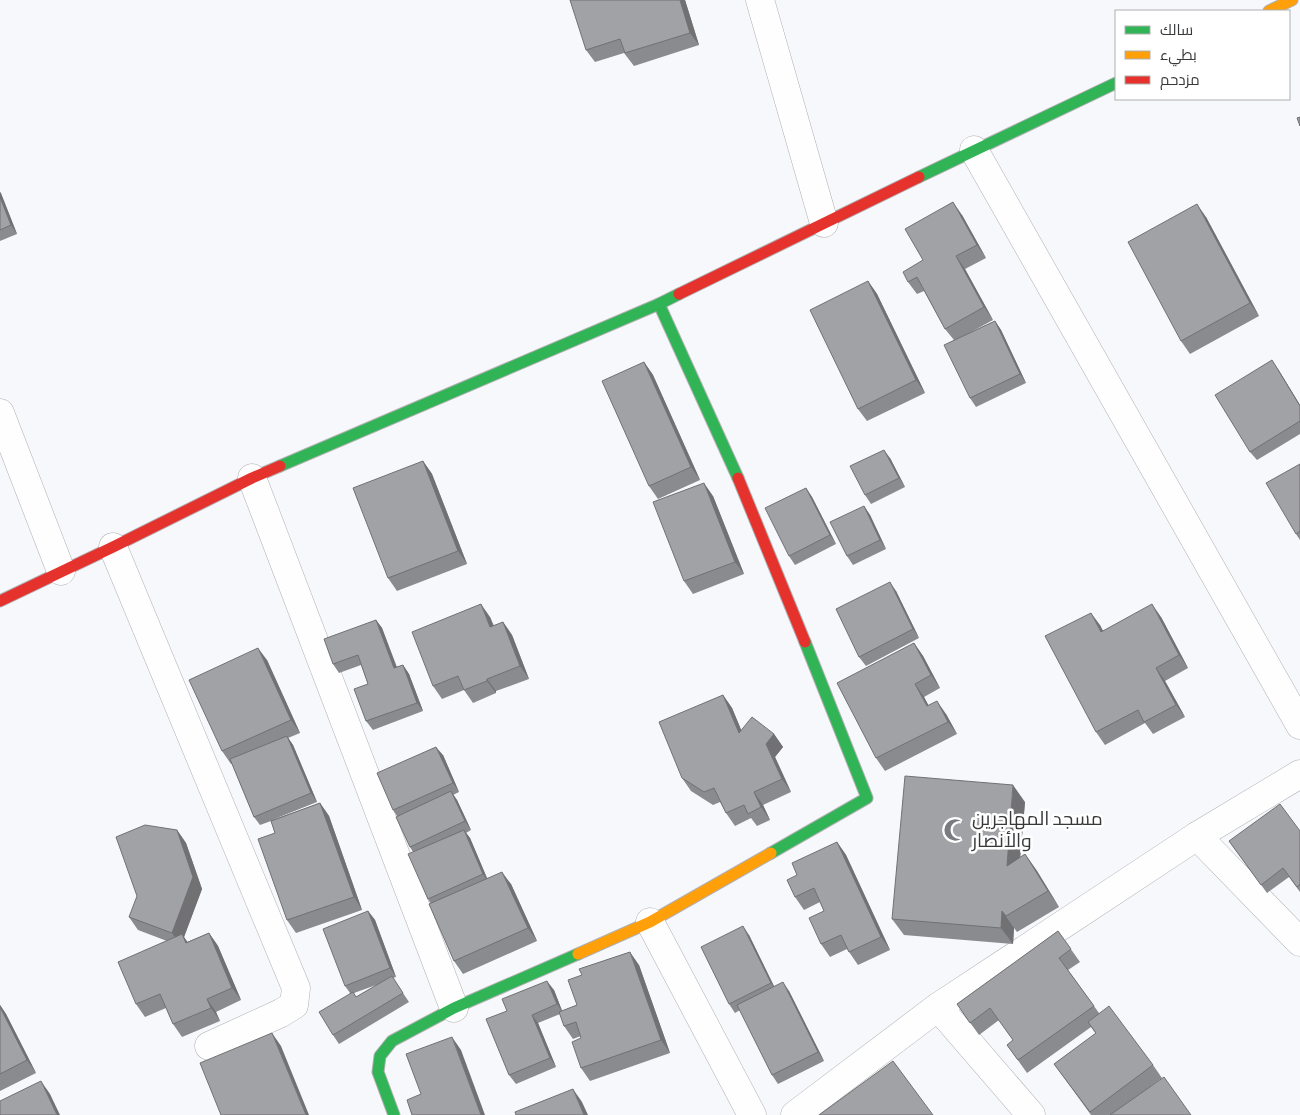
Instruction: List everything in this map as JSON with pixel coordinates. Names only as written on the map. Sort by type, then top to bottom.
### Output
[{"type":"street","points":[[760,0],[824,223]]},
{"type":"street","points":[[1270,10],[1292,0]]},
{"type":"street","points":[[0,601],[252,478],[659,304],[1115,83]]},
{"type":"street","points":[[974,150],[1300,725]]},
{"type":"street","points":[[394,1115],[378,1072],[380,1056],[392,1041],[454,1008],[650,922],[866,798],[746,495],[659,304]]},
{"type":"street","points":[[0,413],[61,571]]},
{"type":"street","points":[[252,478],[454,1008]]},
{"type":"street","points":[[113,547],[296,988],[294,1005],[210,1046]]},
{"type":"street","points":[[795,1115],[938,1006],[1197,836],[1300,774]]},
{"type":"street","points":[[1197,836],[1300,942]]},
{"type":"street","points":[[650,922],[752,1115]]},
{"type":"street","points":[[938,1006],[1031,1115]]},
{"type":"building","points":[[570,0],[680,0],[690,33],[625,53],[620,39],[586,50]]},
{"type":"building","points":[[0,197],[11,225],[0,230]]},
{"type":"building","points":[[953,202],[977,245],[956,256],[984,307],[945,329],[917,277],[908,282],[903,272],[923,260],[905,229]]},
{"type":"building","points":[[1197,204],[1250,303],[1181,341],[1128,242]]},
{"type":"building","points":[[868,281],[916,380],[858,409],[810,310]]},
{"type":"building","points":[[995,321],[1020,374],[970,398],[944,345]]},
{"type":"building","points":[[1272,360],[1300,406],[1300,421],[1250,452],[1215,395]]},
{"type":"building","points":[[644,362],[691,467],[649,486],[602,381]]},
{"type":"building","points":[[884,450],[899,478],[865,495],[850,466]]},
{"type":"building","points":[[423,461],[458,551],[388,578],[353,488]]},
{"type":"building","points":[[1300,464],[1300,531],[1296,534],[1266,483]]},
{"type":"building","points":[[704,483],[735,562],[684,581],[653,502]]},
{"type":"building","points":[[806,488],[830,535],[789,556],[765,508]]},
{"type":"building","points":[[864,506],[880,540],[847,556],[830,522]]},
{"type":"building","points":[[890,582],[913,629],[859,657],[836,609]]},
{"type":"building","points":[[481,604],[490,627],[503,622],[520,666],[464,690],[458,676],[433,686],[412,632]]},
{"type":"building","points":[[1152,604],[1179,655],[1156,668],[1176,705],[1144,722],[1138,710],[1096,732],[1045,636],[1091,613],[1101,632]]},
{"type":"building","points":[[376,620],[394,668],[403,665],[417,703],[366,721],[354,689],[368,684],[358,655],[333,664],[324,639]]},
{"type":"building","points":[[914,643],[931,675],[915,684],[927,706],[937,701],[948,722],[876,758],[837,683]]},
{"type":"building","points":[[258,648],[291,720],[222,751],[189,680]]},
{"type":"building","points":[[723,695],[739,733],[752,717],[774,734],[766,744],[782,779],[754,792],[761,807],[748,814],[744,805],[726,813],[714,788],[704,792],[682,778],[659,722]]},
{"type":"building","points":[[287,736],[311,793],[254,817],[230,759]]},
{"type":"building","points":[[436,747],[453,783],[393,810],[377,773]]},
{"type":"building","points":[[905,776],[1013,785],[1007,866],[1025,854],[1048,891],[1006,916],[1002,911],[1001,928],[892,919]]},
{"type":"building","points":[[451,791],[465,821],[410,847],[396,817]]},
{"type":"building","points":[[320,803],[354,897],[287,920],[258,839],[275,833],[271,821]]},
{"type":"building","points":[[1280,804],[1300,831],[1300,884],[1297,887],[1283,868],[1261,885],[1229,841]]},
{"type":"building","points":[[145,825],[177,830],[193,877],[172,933],[129,917],[137,896],[116,837]]},
{"type":"building","points":[[464,830],[483,874],[428,899],[408,854]]},
{"type":"building","points":[[837,842],[881,937],[849,952],[841,935],[821,944],[809,918],[824,911],[814,888],[795,897],[787,880],[797,875],[792,863]]},
{"type":"building","points":[[502,872],[528,928],[454,961],[429,904]]},
{"type":"building","points":[[368,911],[390,968],[345,986],[323,929]]},
{"type":"building","points":[[743,926],[771,983],[729,1004],[701,947]]},
{"type":"building","points":[[1058,931],[1071,949],[1059,958],[1094,1006],[1018,1060],[1007,1045],[1013,1040],[990,1008],[970,1023],[957,1004]]},
{"type":"building","points":[[209,933],[232,988],[207,999],[211,1008],[173,1024],[160,994],[136,1004],[118,962],[182,934],[186,943]]},
{"type":"building","points":[[630,952],[661,1040],[581,1068],[572,1042],[581,1038],[576,1022],[564,1026],[559,1012],[577,1005],[568,980],[582,975],[579,969]]},
{"type":"building","points":[[392,976],[403,993],[333,1035],[319,1012],[353,992],[356,997]]},
{"type":"building","points":[[547,981],[557,1004],[532,1015],[550,1058],[509,1075],[486,1019],[507,1011],[502,999]]},
{"type":"building","points":[[783,982],[818,1052],[772,1075],[737,1005]]},
{"type":"building","points":[[1109,1006],[1153,1065],[1090,1112],[1054,1064],[1096,1033],[1088,1022]]},
{"type":"building","points":[[0,1007],[27,1060],[0,1074]]},
{"type":"building","points":[[272,1033],[306,1115],[221,1115],[200,1063]]},
{"type":"building","points":[[452,1037],[481,1115],[412,1115],[407,1100],[421,1094],[406,1054]]},
{"type":"building","points":[[893,1061],[933,1115],[819,1115]]},
{"type":"building","points":[[1164,1077],[1191,1115],[1110,1115]]},
{"type":"building","points":[[41,1081],[57,1115],[0,1115],[0,1101]]},
{"type":"building","points":[[573,1089],[584,1115],[516,1115],[515,1112]]},
{"type":"traffic: fast","points":[[919,177],[1115,83]]},
{"type":"traffic: fast","points":[[280,466],[679,294]]},
{"type":"traffic: fast","points":[[659,304],[738,478]]},
{"type":"traffic: fast","points":[[771,853],[867,798],[805,642]]},
{"type":"traffic: fast","points":[[394,1115],[378,1072],[380,1056],[392,1041],[454,1008],[578,954]]},
{"type":"traffic: slow","points":[[1271,10],[1292,0]]},
{"type":"traffic: slow","points":[[578,954],[650,922],[771,853]]},
{"type":"traffic: jam","points":[[679,294],[919,177]]},
{"type":"traffic: jam","points":[[0,601],[280,466]]},
{"type":"traffic: jam","points":[[738,478],[805,642]]},
{"type":"place","name":"مسجد المهاجرين والأنصار","points":[[955,830]]}]
